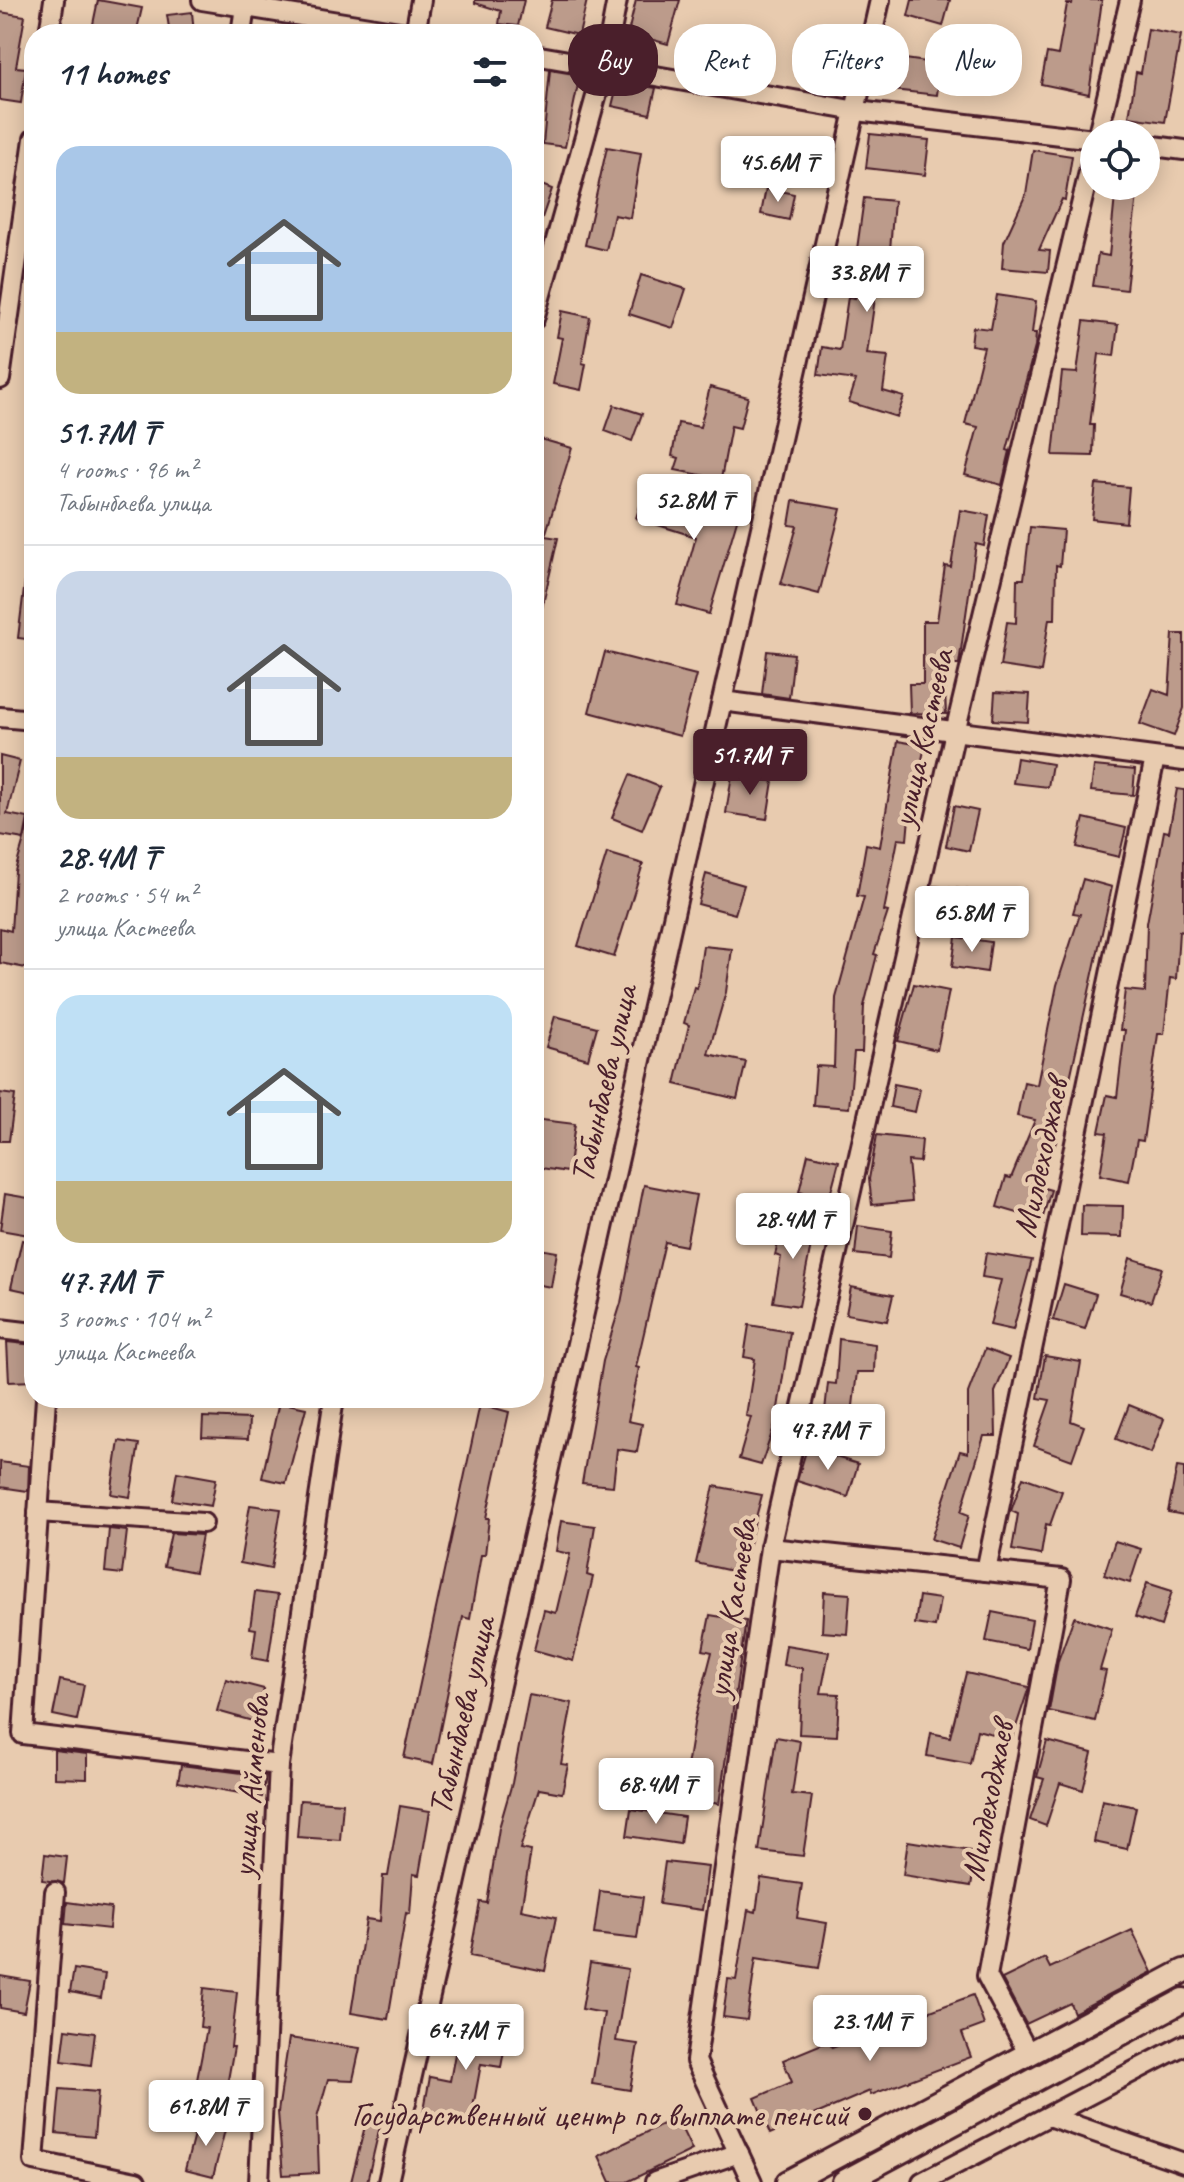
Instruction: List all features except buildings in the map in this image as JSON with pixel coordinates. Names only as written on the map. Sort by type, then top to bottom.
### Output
[{"type":"main road","points":[[788,2182],[1184,1971]]},
{"type":"main road","points":[[844,2182],[1184,2000]]},
{"type":"street","points":[[50,24],[54,0]]},
{"type":"street","points":[[202,0],[246,3],[360,24]]},
{"type":"street","points":[[416,24],[421,0]]},
{"type":"street","points":[[612,24],[617,0]]},
{"type":"street","name":"Табынбаева улица","points":[[388,2182],[880,0]]},
{"type":"street","points":[[1101,120],[1130,0]]},
{"type":"street","points":[[243,24],[246,3]]},
{"type":"street","points":[[544,57],[568,61]]},
{"type":"street","points":[[658,77],[857,111],[1080,137]]},
{"type":"street","points":[[544,283],[596,96]]},
{"type":"street","points":[[1160,147],[1184,150]]},
{"type":"street","name":"улица Кастеева","points":[[752,2182],[696,2061],[770,1548],[955,732],[1082,200]]},
{"type":"street","points":[[0,379],[24,210]]},
{"type":"street","points":[[722,701],[1184,761]]},
{"type":"street","points":[[0,717],[24,719]]},
{"type":"street","name":"Милдеходжаев","points":[[986,1571],[1155,758]]},
{"type":"street","points":[[0,1329],[24,1332]]},
{"type":"street","points":[[45,1408],[23,1734],[279,1765]]},
{"type":"street","name":"улица Айменова","points":[[259,2182],[279,1765],[333,1408]]},
{"type":"street","points":[[38,1512],[203,1523]]},
{"type":"street","name":"Милдеходжаев","points":[[770,1548],[1061,1579],[987,1976],[1028,2053]]},
{"type":"street","points":[[55,1892],[34,2161],[136,2182]]},
{"type":"street","points":[[922,2182],[1184,2045]]},
{"type":"street","points":[[1051,2117],[1184,2163]]},
{"type":"street","points":[[655,2182],[739,2153]]},
{"type":"place","name":"Государственный центр по выплате пенсий","points":[[865,2114]]}]
